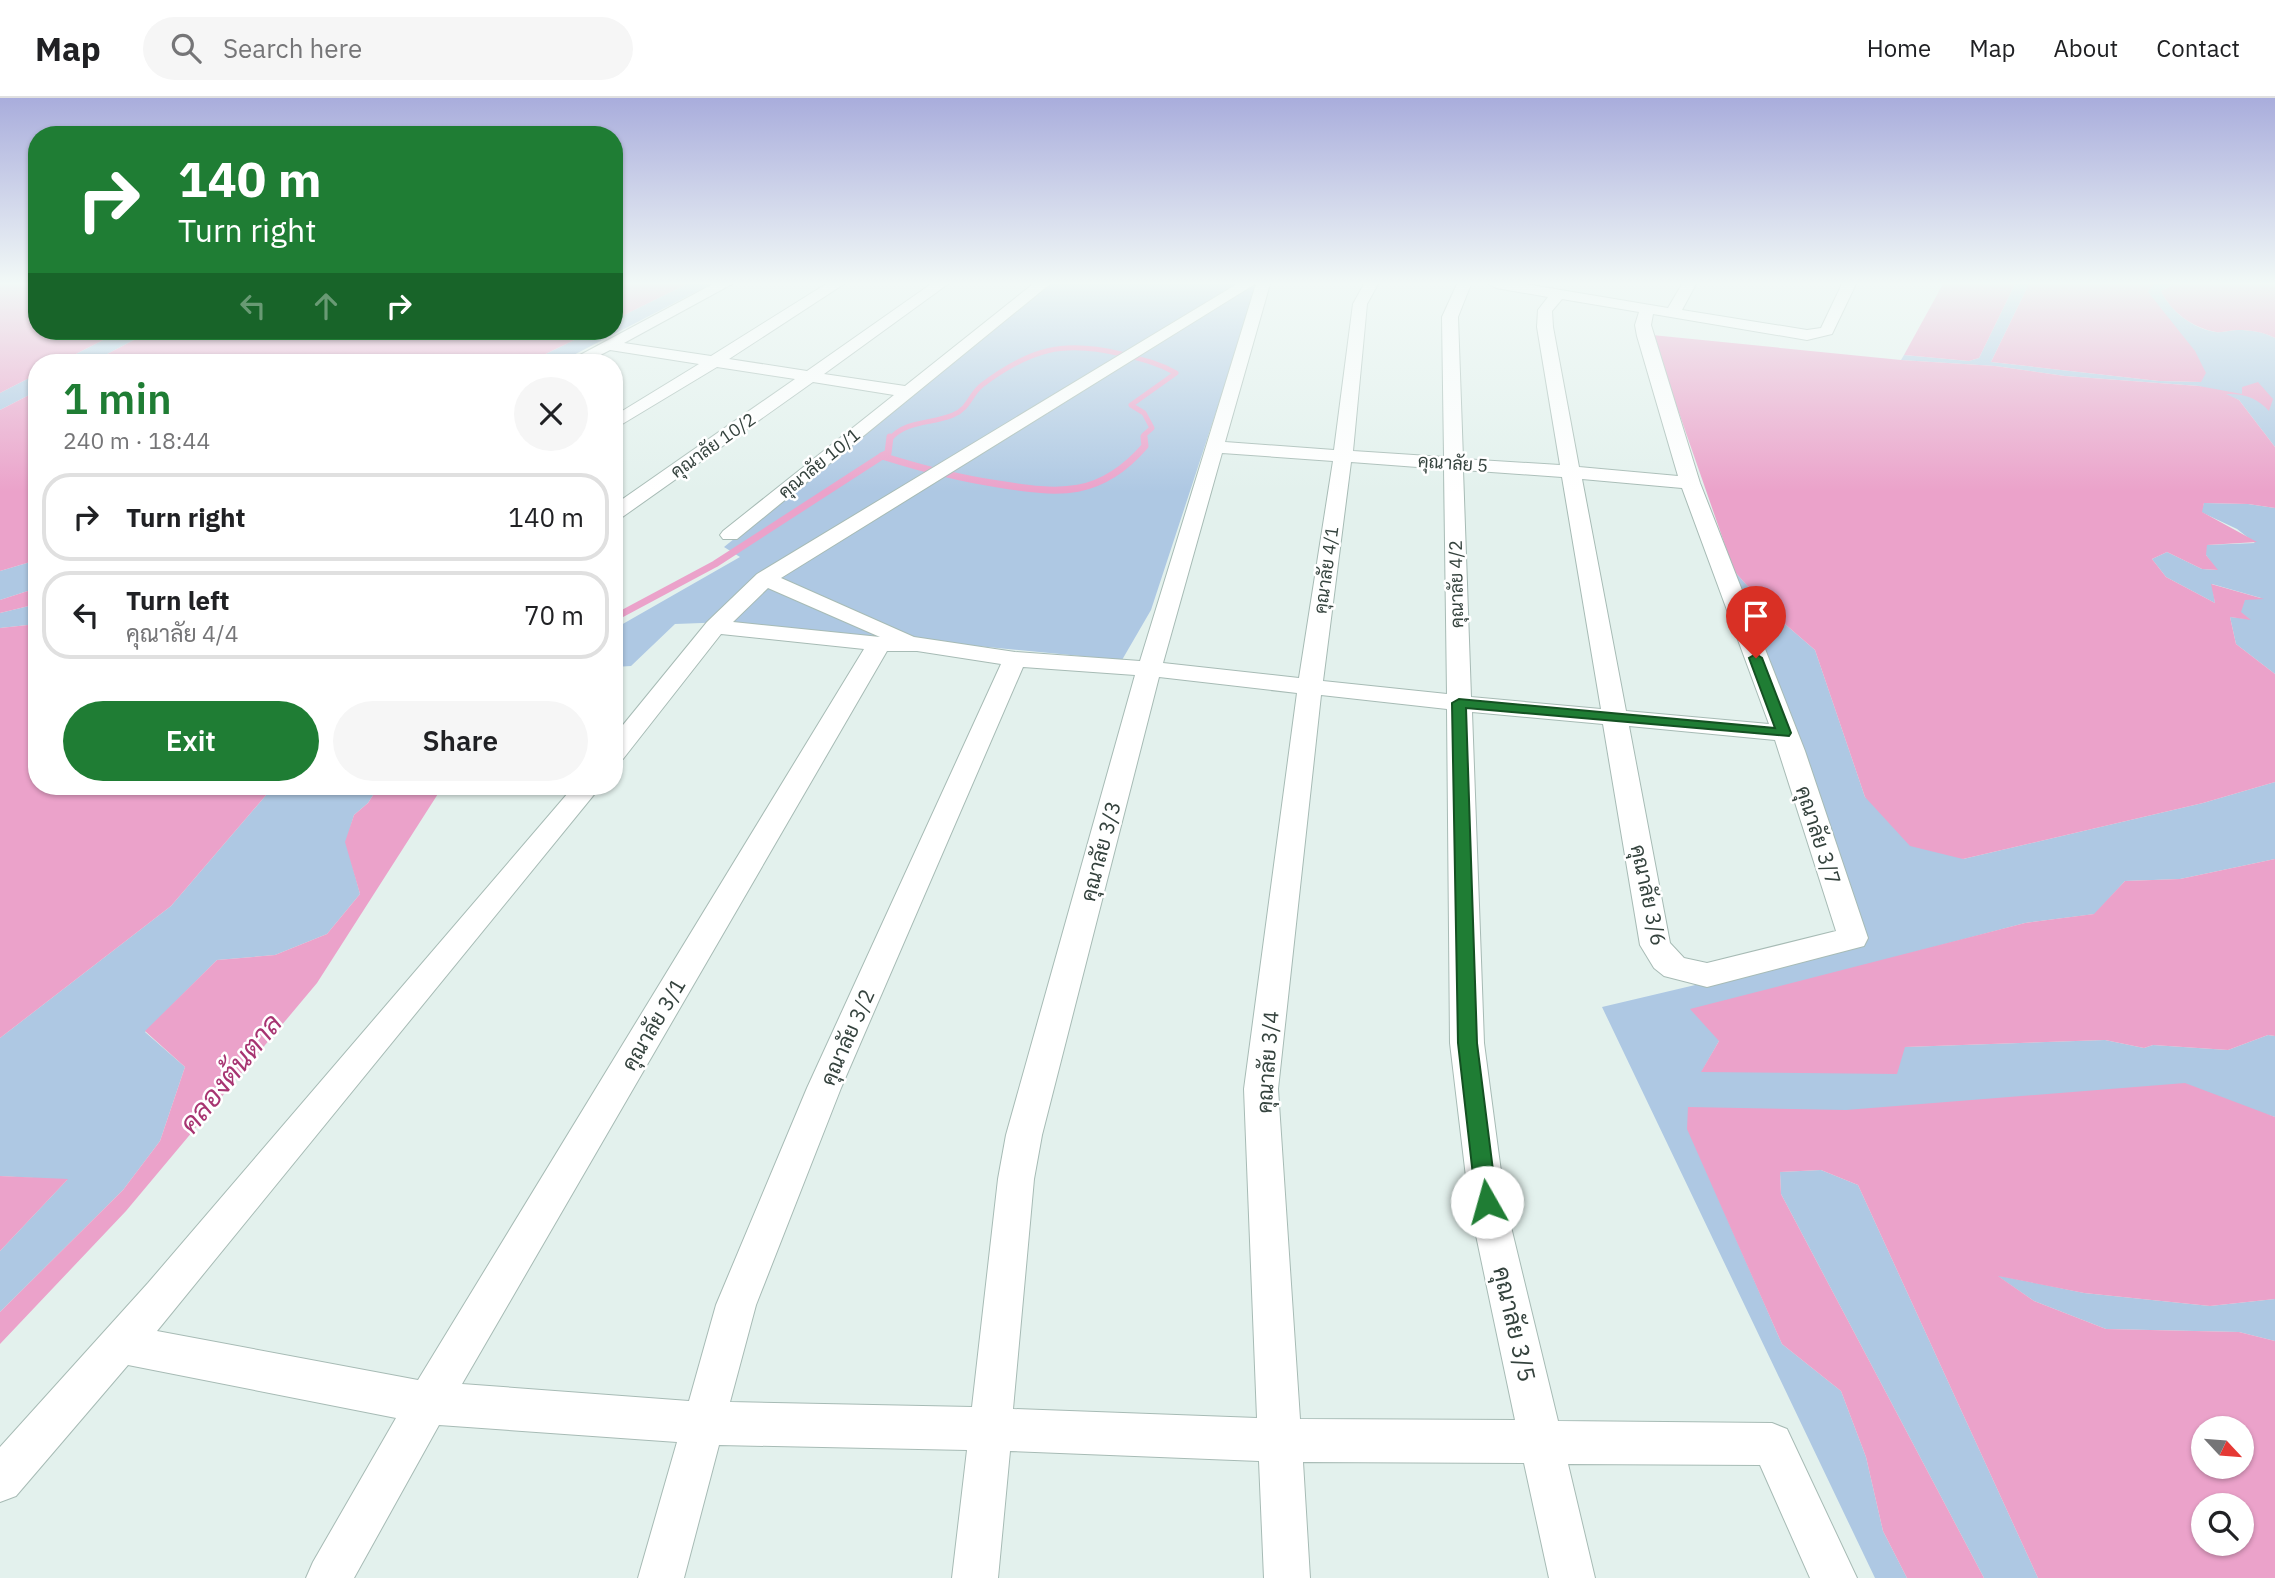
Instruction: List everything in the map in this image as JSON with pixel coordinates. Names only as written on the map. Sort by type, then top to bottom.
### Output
[{"type":"street","points":[[663,353],[909,391]]},
{"type":"street","points":[[623,418],[728,353]]},
{"type":"street","name":"คุณาลัย 10/2","points":[[623,508],[845,353]]},
{"type":"street","name":"คุณาลัย 10/1","points":[[730,535],[957,353]]},
{"type":"street","points":[[623,742],[715,628],[765,579],[1136,353]]},
{"type":"street","name":"คุณาลัย 3/3","points":[[975,1578],[1016,1179],[1024,1135],[1149,669],[1243,353]]},
{"type":"street","name":"คุณาลัย 4/1","points":[[1310,686],[1343,455],[1354,353]]},
{"type":"street","name":"คุณาลัย 4/2","points":[[1451,353],[1459,703]]},
{"type":"street","name":"คุณาลัย 3/6","points":[[1550,353],[1656,945],[1665,960],[1675,968],[1707,975],[1853,938]]},
{"type":"street","name":"คุณาลัย 3/7","points":[[1650,353],[1690,483],[1792,751],[1853,938]]},
{"type":"street","name":"คุณาลัย 5","points":[[1215,447],[1690,483]]},
{"type":"street","points":[[765,579],[917,644]]},
{"type":"street","points":[[715,628],[879,644],[917,644],[1015,659],[1149,669],[1459,703],[1784,733]]},
{"type":"street","name":"คุณาลัย 3/1","points":[[329,1578],[428,1403],[879,644]]},
{"type":"street","name":"คุณาลัย 3/2","points":[[662,1578],[736,1305],[818,1101],[1015,659]]},
{"type":"street","name":"คุณาลัย 3/4","points":[[1287,1578],[1261,1089],[1310,686]]},
{"type":"street","name":"คุณาลัย 3/5","points":[[1459,703],[1467,1043],[1487,1202],[1572,1578]]},
{"type":"street","points":[[0,1480],[119,1344],[580,795]]},
{"type":"street","points":[[119,1344],[428,1403],[702,1423],[989,1429],[1278,1440],[1772,1444],[1834,1578]]},
{"type":"shaded area","points":[[965,353],[1235,353],[1151,610],[1122,660],[729,622],[675,624],[631,666],[623,666],[623,624],[740,557],[724,547]]},
{"type":"shaded area","points":[[1981,353],[1995,353],[1991,362],[2159,381],[2201,382],[2184,353],[2275,353],[2275,447],[2239,400],[2199,386],[2065,376],[1995,366],[1901,360],[1904,355],[1969,361],[1979,358]]},
{"type":"shaded area","points":[[28,379],[28,396],[0,410],[0,393]]},
{"type":"shaded area","points":[[2204,503],[2275,508],[2275,674],[2236,644],[2230,617],[2249,619],[2240,612],[2245,599],[2261,598],[2212,584],[2215,603],[2166,577],[2152,559],[2167,552],[2202,569],[2217,570],[2206,555],[2206,545],[2255,543],[2237,529],[2201,512]]},
{"type":"shaded area","points":[[28,563],[28,591],[0,600],[0,571]]},
{"type":"shaded area","points":[[1734,571],[1771,612],[1815,650],[1865,797],[1963,859],[2203,803],[2275,782],[2275,859],[2180,879],[2125,881],[2095,914],[2025,923],[1877,962],[1719,1041],[1702,1071],[1798,1072],[1905,1047],[2105,1040],[2144,1048],[2153,1045],[2228,1050],[2268,1035],[2275,1036],[2275,1117],[2262,1113],[1688,1110],[1688,1129],[1782,1344],[1841,1391],[1866,1457],[1883,1531],[1907,1578],[1875,1578],[1602,1007],[1864,945]]},
{"type":"shaded area","points":[[28,606],[28,625],[0,628],[0,613]]},
{"type":"shaded area","points":[[266,795],[373,795],[354,815],[346,842],[360,894],[327,934],[275,955],[217,960],[145,1032],[185,1067],[160,1141],[123,1190],[0,1312],[0,1251],[67,1180],[0,1176],[0,1038],[171,906]]},
{"type":"shaded area","points":[[1821,1170],[1858,1185],[2038,1578],[1984,1578],[1781,1194],[1780,1172]]},
{"type":"shaded area","points":[[1996,1275],[2084,1293],[2210,1306],[2275,1299],[2275,1341],[2239,1332],[2106,1329],[2034,1301]]},
{"type":"water","points":[[0,353],[78,353],[28,354],[28,379],[0,393]]},
{"type":"water","points":[[109,353],[547,353],[546,354]]},
{"type":"water","points":[[1658,353],[1832,353],[2199,386],[2242,394],[2242,387],[2258,382],[2273,399],[2269,411],[2250,397],[2226,394],[2239,400],[2275,447],[2275,508],[2204,503],[2202,512],[2257,542],[2207,545],[2206,555],[2218,570],[2202,569],[2167,552],[2152,559],[2166,577],[2215,603],[2211,584],[2264,599],[2245,600],[2241,612],[2251,620],[2230,617],[2236,644],[2275,674],[2275,782],[2203,803],[1963,859],[1910,846],[1865,797],[1815,650],[1771,612],[1734,571]]},
{"type":"water","points":[[1981,353],[1979,358],[1969,361],[1904,355]]},
{"type":"water","points":[[1995,353],[2196,353],[2206,373],[2201,382],[2159,381],[1991,362]]},
{"type":"water","points":[[28,396],[28,563],[0,571],[0,410]]},
{"type":"water","points":[[28,591],[28,606],[0,613],[0,600]]},
{"type":"water","points":[[28,625],[28,795],[266,795],[171,906],[0,1038],[0,628]]},
{"type":"water","name":"คลองต้นตาล","points":[[373,795],[437,795],[317,983],[126,1211],[0,1344],[0,1312],[123,1190],[160,1141],[185,1067],[145,1031],[217,960],[275,955],[327,934],[360,894],[345,842],[354,815]]},
{"type":"water","points":[[2275,859],[2275,1036],[2268,1035],[2228,1050],[2153,1045],[2144,1048],[2105,1040],[1905,1047],[1897,1074],[1701,1072],[1719,1041],[1690,1009],[2025,923],[2094,914],[2125,881],[2180,879]]},
{"type":"water","points":[[2185,1083],[2275,1117],[2275,1299],[2210,1306],[2084,1293],[1998,1276],[2034,1301],[2106,1329],[2239,1332],[2275,1341],[2275,1578],[2038,1578],[1858,1185],[1821,1170],[1780,1172],[1781,1194],[1984,1578],[1907,1578],[1883,1531],[1866,1457],[1841,1391],[1782,1344],[1687,1129],[1688,1107],[1846,1110]]},
{"type":"water","points":[[0,1176],[68,1179],[0,1251]]},
{"type":"waterway","points":[[890,439],[911,425],[945,418],[959,412],[982,385],[1016,363],[1041,353]]},
{"type":"waterway","points":[[1114,353],[1156,364],[1176,373],[1131,405],[1144,413],[1152,428],[1144,437]]},
{"type":"waterway","points":[[882,456],[888,453],[890,437]]},
{"type":"waterway","points":[[882,456],[968,479],[1041,490],[1060,490],[1095,484],[1112,475],[1145,446],[1144,437]]},
{"type":"waterway","points":[[623,613],[715,564],[882,456]]},
{"type":"route","points":[[1487,1202],[1467,1043],[1459,703],[1784,733],[1756,658]]}]
